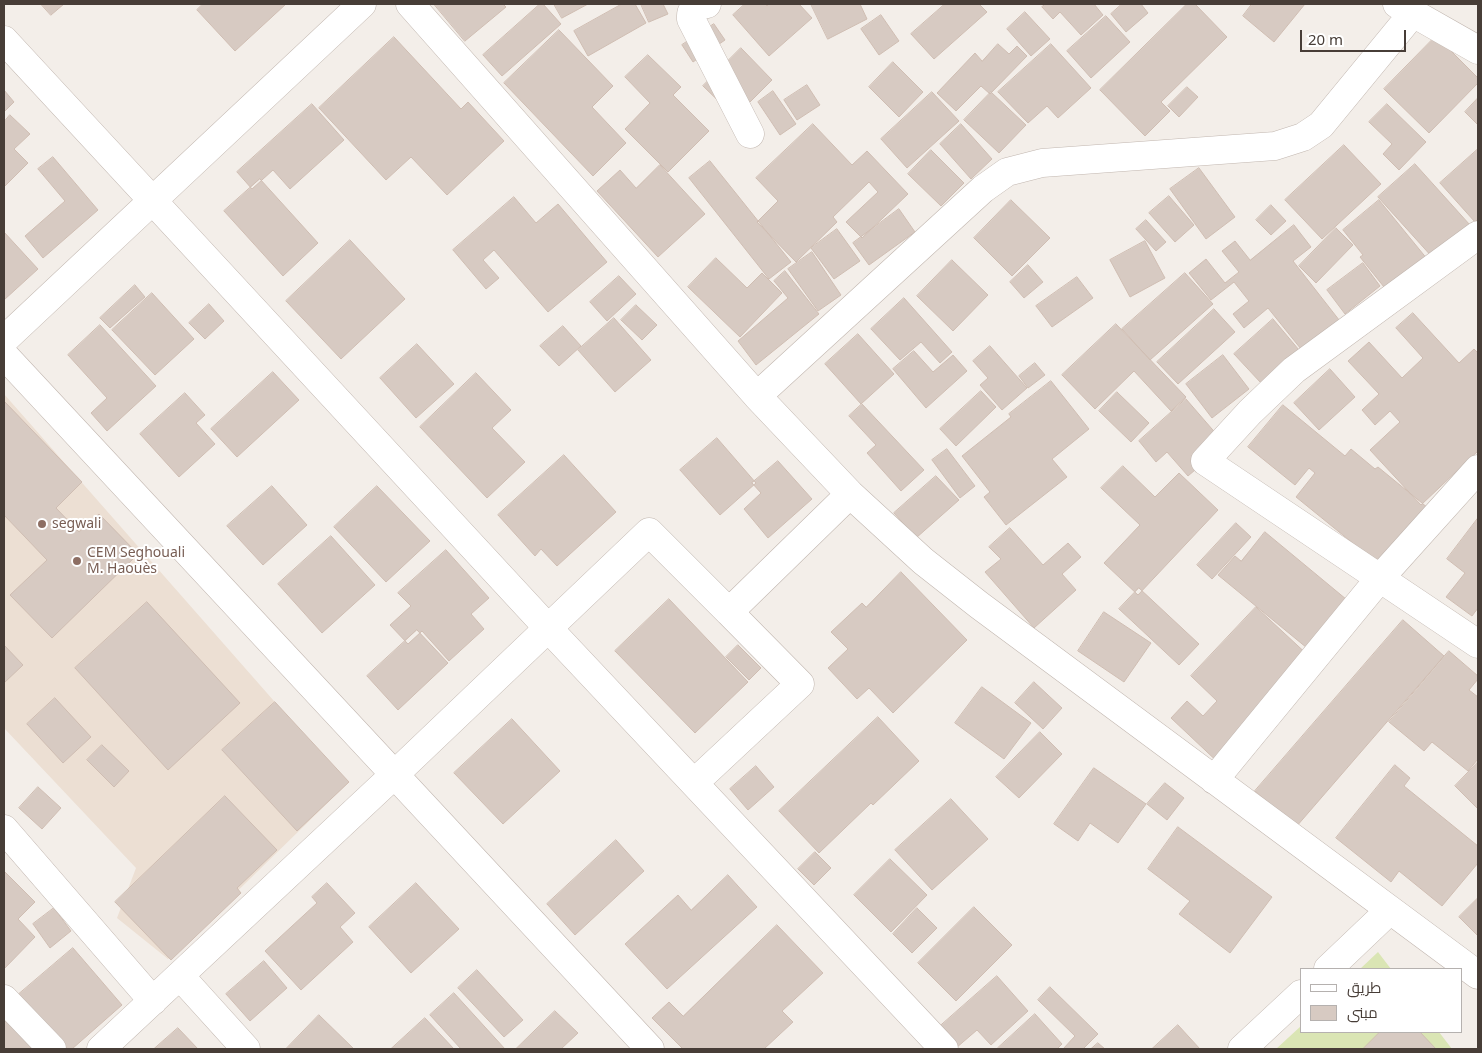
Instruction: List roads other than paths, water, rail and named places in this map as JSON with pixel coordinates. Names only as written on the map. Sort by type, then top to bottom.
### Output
[{"type":"street","points":[[4,340],[362,4]]},
{"type":"street","points":[[410,4],[757,396],[850,494],[923,561],[972,600],[1478,975]]},
{"type":"street","points":[[707,4],[695,7],[692,10],[691,19],[750,134]]},
{"type":"street","points":[[757,396],[982,189],[1007,172],[1042,164],[1275,146],[1303,137],[1321,124],[1405,8],[1478,50]]},
{"type":"street","points":[[4,40],[548,628],[944,1049]]},
{"type":"street","points":[[1478,235],[1294,370],[1250,412],[1205,461],[1478,644]]},
{"type":"street","points":[[4,355],[650,1049]]},
{"type":"street","points":[[1214,780],[1380,578],[1478,469]]},
{"type":"street","points":[[729,612],[850,494]]},
{"type":"street","points":[[101,1049],[394,775],[649,532],[800,684],[694,783]]},
{"type":"street","points":[[4,829],[153,1001]]},
{"type":"street","points":[[1329,968],[1390,910]]},
{"type":"street","points":[[180,976],[246,1049]]},
{"type":"street","points":[[1242,1049],[1300,995]]},
{"type":"street","points":[[4,1000],[52,1049]]},
{"type":"place","name":"segwali","points":[[42,524]]},
{"type":"place","name":"CEM Seghouali M. Haouès","points":[[77,561]]}]
